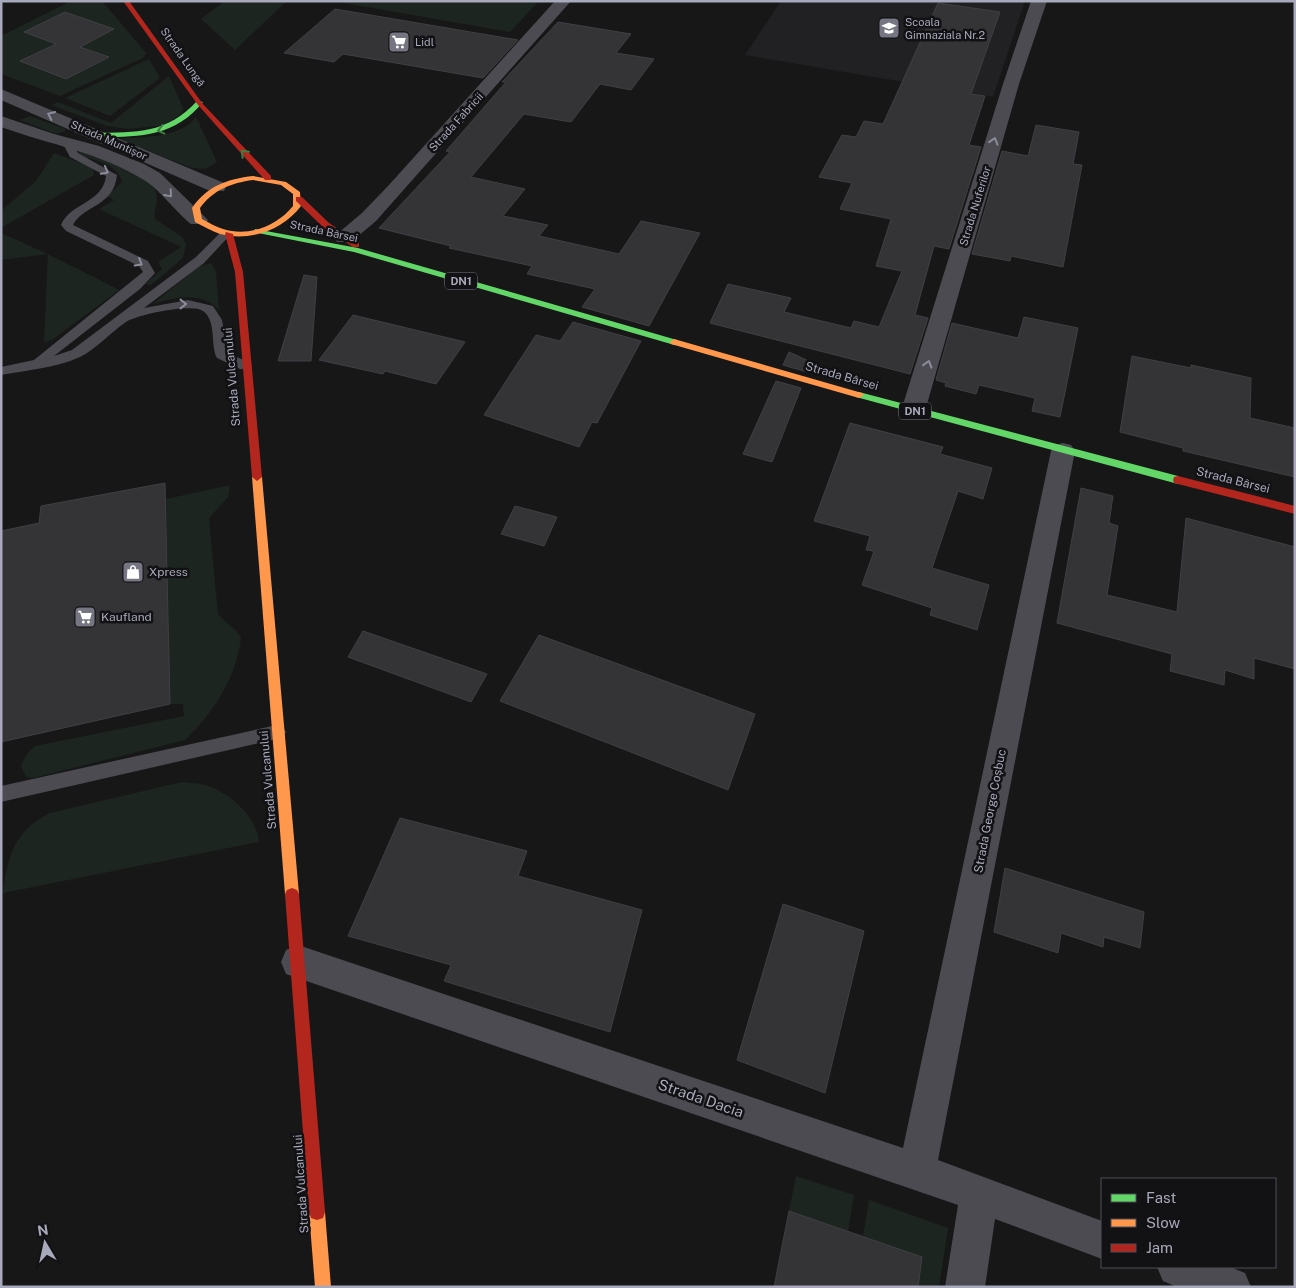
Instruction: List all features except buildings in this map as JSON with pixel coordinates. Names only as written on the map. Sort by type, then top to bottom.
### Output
[{"type":"main road","name":"Strada Lungă","points":[[126,1],[220,128]]},
{"type":"main road","points":[[95,135],[160,131],[174,126],[187,118],[194,112],[199,102]]},
{"type":"main road","name":"DN1","points":[[220,128],[224,150]]},
{"type":"main road","name":"DN1","points":[[220,128],[268,178]]},
{"type":"main road","points":[[198,220],[196,214],[200,200],[221,185],[226,170]]},
{"type":"main road","name":"DN1","points":[[198,220],[211,230],[227,234],[254,232],[275,226],[288,218],[297,208],[299,199],[296,191],[290,185],[268,178],[253,178],[221,185]]},
{"type":"main road","name":"Strada Bârsei","points":[[299,199],[314,214],[344,238],[384,258]]},
{"type":"main road","name":"Strada Bârsei","points":[[254,232],[319,242],[384,258],[913,411],[1295,510]]},
{"type":"main road","name":"Strada Vulcanului","points":[[238,272],[254,232]]},
{"type":"main road","name":"Strada Vulcanului","points":[[227,234],[238,272],[298,962],[323,1287]]},
{"type":"street","name":"Strada Fabricii","points":[[344,238],[369,217],[395,190],[564,1]]},
{"type":"street","name":"Strada Nuferilor","points":[[913,411],[1011,84],[1039,1]]},
{"type":"street","name":"Strada Muntișor","points":[[1,94],[95,135],[221,185]]},
{"type":"street","name":"Strada Muntișor","points":[[1,121],[48,138],[67,142],[137,168],[153,177],[180,205],[198,220]]},
{"type":"street","name":"Strada George Coșbuc","points":[[917,1171],[1063,451]]},
{"type":"street","name":"Strada Dacia","points":[[298,962],[917,1171],[1101,1240]]},
{"type":"street","points":[[965,1287],[979,1195]]},
{"type":"street","points":[[1180,1268],[1231,1287]]},
{"type":"lane","points":[[38,364],[61,343],[136,286],[149,273],[144,264],[70,230],[68,226],[69,220],[107,192],[113,184],[112,175],[74,154],[67,142]]},
{"type":"lane","points":[[1,371],[38,364],[76,353],[200,260],[227,234]]},
{"type":"lane","points":[[119,321],[171,305],[204,306],[215,316],[222,355],[245,366]]},
{"type":"lane","points":[[1,794],[277,732]]},
{"type":"shaded area","points":[[71,1],[102,1],[146,53],[143,58],[60,96],[1,74],[1,36]]},
{"type":"shaded area","points":[[225,1],[287,1],[235,50],[201,19]]},
{"type":"shaded area","points":[[332,1],[539,1],[510,32]]},
{"type":"shaded area","name":"Scoala Gimnaziala Nr.2","points":[[781,1],[1025,1],[993,97],[745,55]]},
{"type":"shaded area","points":[[149,59],[160,78],[110,116],[65,98]]},
{"type":"shaded area","points":[[169,76],[183,108],[182,113],[165,125],[128,129],[107,126],[51,105],[58,102],[111,123]]},
{"type":"shaded area","points":[[30,116],[65,129],[65,131],[56,134],[20,120]]},
{"type":"shaded area","points":[[196,117],[217,162],[205,169],[192,168],[119,139],[150,137],[171,133],[189,124]]},
{"type":"shaded area","points":[[78,150],[124,166],[146,179],[153,187],[157,196],[155,219],[182,237],[186,244],[183,258],[151,285],[145,284],[162,269],[158,262],[181,247],[99,209],[114,200],[107,196],[122,182],[120,176],[106,164],[80,155]]},
{"type":"shaded area","points":[[54,153],[89,166],[93,169],[94,175],[1,228],[1,211],[36,181]]},
{"type":"shaded area","points":[[1,233],[31,246],[47,254],[1,260]]},
{"type":"shaded area","points":[[48,254],[119,290],[52,340],[44,342]]},
{"type":"shaded area","points":[[211,263],[216,272],[219,310],[204,300],[188,297],[170,299],[153,304],[198,267]]},
{"type":"shaded area","points":[[230,485],[228,497],[209,518],[218,614],[241,638],[229,680],[214,706],[185,740],[33,778],[26,777],[21,766],[26,755],[35,746],[184,716],[183,704],[170,704],[166,499]]},
{"type":"shaded area","points":[[182,782],[196,783],[214,788],[232,799],[253,823],[259,842],[3,893],[7,867],[15,846],[28,828],[38,820],[50,813]]},
{"type":"shaded area","points":[[796,1176],[854,1195],[848,1231],[789,1211]]},
{"type":"shaded area","points":[[869,1200],[948,1228],[939,1287],[918,1287],[922,1257],[863,1236]]},
{"type":"traffic: fast","points":[[95,135],[139,134],[165,128],[189,114],[199,102]]},
{"type":"traffic: fast","points":[[258,231],[355,250],[674,342]]},
{"type":"traffic: fast","points":[[859,395],[1178,480]]},
{"type":"traffic: slow","points":[[253,178],[283,183],[297,194],[297,206],[287,218],[269,229],[246,234],[222,232],[198,220],[196,208],[213,190],[228,183],[253,178]]},
{"type":"traffic: slow","points":[[674,342],[859,395]]},
{"type":"traffic: slow","points":[[257,477],[292,894]]},
{"type":"traffic: slow","points":[[317,1212],[323,1287]]},
{"type":"traffic: jam","points":[[126,1],[200,104],[268,178]]},
{"type":"traffic: jam","points":[[299,199],[326,225],[356,245]]},
{"type":"traffic: jam","points":[[229,234],[239,272],[257,477]]},
{"type":"traffic: jam","points":[[1178,480],[1295,510]]},
{"type":"traffic: jam","points":[[292,894],[317,1212]]},
{"type":"place","name":"Scoala Gimnaziala Nr.2","points":[[889,28]]},
{"type":"place","name":"Lidl","points":[[399,42]]},
{"type":"place","name":"Xpress","points":[[133,572]]},
{"type":"place","name":"Kaufland","points":[[85,617]]}]
